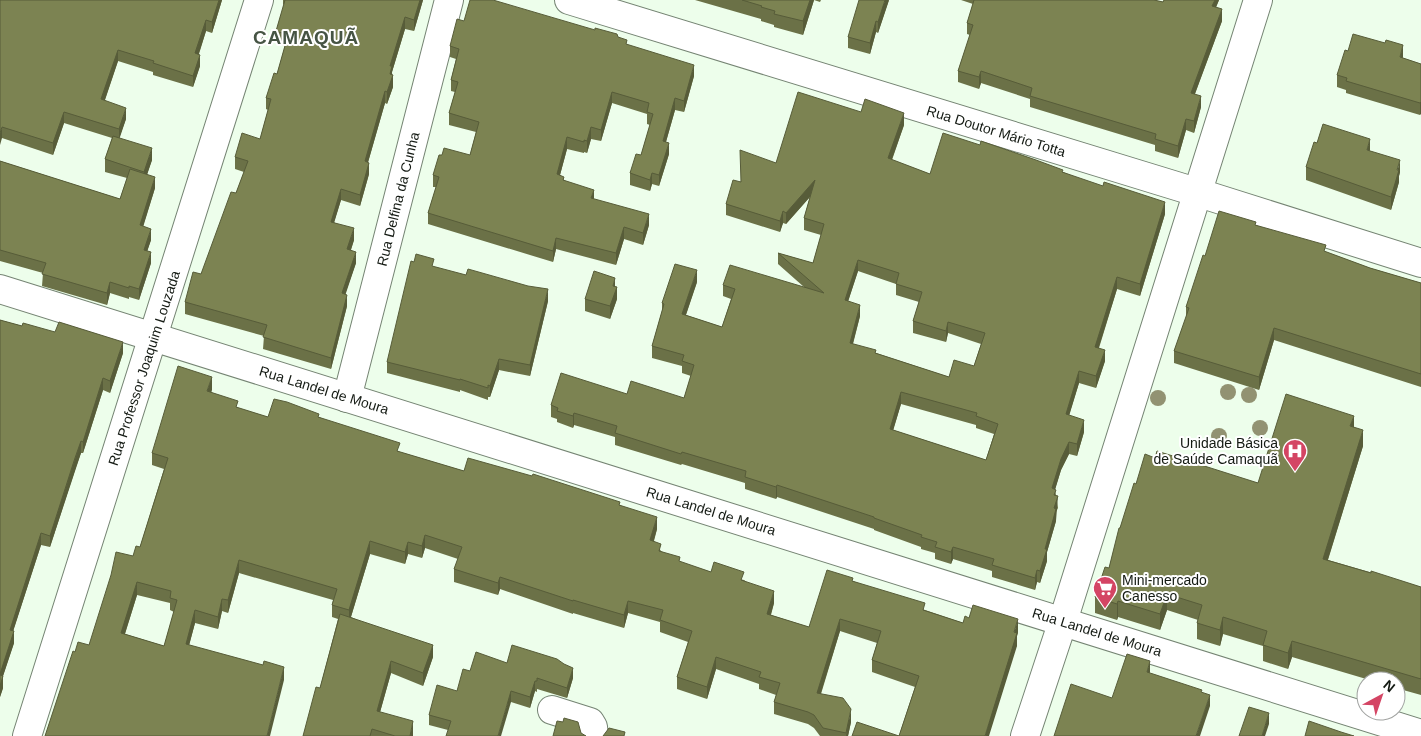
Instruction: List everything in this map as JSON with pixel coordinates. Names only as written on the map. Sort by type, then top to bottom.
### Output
[{"type":"street","name":"Rua Professor Joaquim Louzada","points":[[27,736],[259,0]]},
{"type":"street","name":"Rua Delfina da Cunha","points":[[347,398],[448,0]]},
{"type":"street","name":"Rua Doutor Mário Totta","points":[[570,0],[1421,263]]},
{"type":"street","points":[[1025,736],[1258,0]]},
{"type":"street","name":"Rua Landel de Moura","points":[[0,289],[1421,734]]},
{"type":"street","points":[[552,710],[590,722],[593,727],[594,736]]},
{"type":"building","points":[[0,0],[219,0],[212,22],[206,20],[195,53],[200,55],[193,76],[118,50],[101,99],[126,108],[119,129],[64,112],[53,143],[2,127],[0,133]]},
{"type":"building","points":[[285,0],[420,0],[414,20],[405,17],[390,66],[392,66],[390,74],[393,75],[387,92],[385,91],[365,161],[369,163],[360,195],[341,189],[331,222],[354,228],[347,249],[356,252],[342,293],[347,295],[331,358],[263,337],[267,325],[185,302],[193,272],[201,274],[231,192],[236,193],[248,161],[235,157],[242,133],[260,139],[271,99],[266,98],[274,73],[277,74],[288,35],[276,31]]},
{"type":"building","points":[[470,0],[493,0],[595,30],[595,28],[617,34],[618,37],[627,40],[626,44],[694,65],[684,101],[675,98],[663,141],[669,143],[659,175],[652,173],[650,180],[630,173],[636,154],[641,155],[653,114],[647,112],[649,103],[612,92],[601,130],[591,127],[587,141],[584,140],[584,142],[567,137],[557,174],[564,177],[563,180],[594,190],[591,198],[649,214],[643,233],[624,227],[616,253],[556,238],[553,251],[428,213],[439,177],[433,175],[439,155],[442,155],[444,148],[470,155],[479,122],[449,113],[458,82],[451,80],[459,49],[450,46],[457,19],[464,21]]},
{"type":"building","points":[[742,0],[810,0],[803,21],[774,14],[775,11]]},
{"type":"building","points":[[859,0],[885,0],[878,22],[876,21],[870,43],[848,37]]},
{"type":"building","points":[[974,0],[1154,0],[1163,2],[1164,0],[1215,0],[1212,6],[1222,9],[1191,93],[1201,96],[1194,121],[1186,119],[1178,146],[1155,139],[1156,134],[1030,96],[1032,88],[981,71],[979,77],[958,71],[973,25],[967,23]]},
{"type":"building","points":[[1353,34],[1385,43],[1386,40],[1403,45],[1400,57],[1421,64],[1420,103],[1346,81],[1347,78],[1337,75],[1345,50],[1348,51]]},
{"type":"building","points":[[798,92],[861,112],[865,99],[904,113],[888,158],[930,174],[943,133],[980,145],[981,141],[1103,186],[1104,182],[1165,202],[1140,284],[1117,277],[1095,347],[1105,350],[1096,376],[1079,371],[1066,414],[1084,420],[1077,444],[1069,442],[1061,459],[1052,488],[1056,490],[1054,495],[1058,496],[1054,508],[1056,509],[1045,549],[1047,549],[1040,571],[1037,570],[1035,578],[992,565],[994,559],[953,547],[951,552],[935,547],[937,542],[874,517],[777,485],[776,487],[745,477],[746,471],[682,452],[681,454],[615,433],[617,426],[574,413],[573,416],[557,411],[558,408],[551,405],[561,373],[627,394],[631,381],[684,398],[694,365],[682,361],[684,355],[652,346],[664,304],[662,303],[675,264],[697,270],[682,314],[722,327],[735,289],[723,285],[730,265],[824,293],[778,253],[813,263],[824,224],[804,218],[815,180],[786,213],[783,211],[780,221],[726,204],[733,180],[741,182],[740,150],[776,163]],"holes":[[[858,260],[899,273],[896,284],[922,292],[913,321],[946,331],[948,322],[985,333],[974,366],[954,360],[949,377],[875,353],[876,350],[850,343],[860,305],[845,300]],[[901,392],[977,413],[976,416],[998,424],[986,460],[890,429]]]},
{"type":"building","points":[[1323,124],[1370,139],[1367,150],[1400,160],[1391,197],[1306,167],[1314,142],[1317,143]]},
{"type":"building","points":[[113,136],[152,148],[144,172],[105,159]]},
{"type":"building","points":[[0,161],[120,199],[130,169],[155,177],[140,225],[151,229],[144,250],[151,252],[139,289],[110,282],[107,293],[42,274],[46,263],[0,250]]},
{"type":"building","points":[[1219,211],[1256,222],[1255,225],[1326,245],[1324,251],[1370,268],[1421,283],[1421,374],[1274,328],[1259,377],[1174,351],[1189,308],[1186,307]]},
{"type":"building","points":[[416,254],[434,259],[432,266],[466,275],[468,269],[528,286],[548,289],[530,365],[499,359],[488,388],[460,379],[387,362],[411,261],[414,262]]},
{"type":"building","points":[[594,271],[615,278],[613,286],[617,287],[610,306],[585,299]]},
{"type":"building","points":[[0,320],[22,326],[23,323],[55,332],[59,322],[123,342],[110,381],[103,378],[50,536],[41,533],[10,630],[14,631],[0,674]]},
{"type":"building","points":[[178,366],[212,377],[207,391],[238,401],[236,407],[268,417],[274,399],[287,402],[319,414],[318,417],[400,443],[397,451],[464,471],[468,458],[532,476],[533,474],[620,502],[619,505],[657,517],[650,540],[661,544],[659,551],[680,557],[679,561],[711,572],[714,562],[744,572],[741,580],[774,591],[767,614],[809,627],[827,570],[853,578],[852,581],[925,603],[923,610],[963,623],[965,616],[969,618],[973,605],[1018,619],[1014,632],[1017,633],[985,736],[899,736],[919,676],[872,660],[881,631],[840,619],[817,693],[843,698],[851,709],[846,733],[823,728],[814,715],[774,702],[780,683],[759,677],[761,672],[716,657],[707,687],[677,677],[692,631],[660,620],[663,610],[628,601],[624,615],[573,601],[500,577],[498,583],[454,569],[462,547],[425,535],[422,546],[408,542],[405,552],[370,541],[349,610],[332,605],[337,589],[239,560],[228,600],[222,599],[218,617],[195,610],[186,644],[263,665],[264,661],[284,667],[267,736],[45,736],[73,651],[75,652],[78,642],[89,645],[111,575],[116,552],[133,556],[136,546],[140,547],[168,458],[152,453]],"holes":[[[137,582],[171,591],[170,598],[177,600],[164,646],[121,633]]]},
{"type":"building","points":[[1286,394],[1354,416],[1350,426],[1363,430],[1323,559],[1371,573],[1371,571],[1421,587],[1421,679],[1406,675],[1406,671],[1394,671],[1292,641],[1288,653],[1263,645],[1267,631],[1223,617],[1220,630],[1197,623],[1202,605],[1167,594],[1160,614],[1118,601],[1117,604],[1095,597],[1105,567],[1109,568],[1119,528],[1145,454],[1155,458],[1157,451],[1258,483]]},
{"type":"building","points":[[340,614],[433,645],[423,673],[391,661],[377,711],[413,721],[410,736],[395,736],[372,729],[370,736],[303,736],[316,687],[320,688]]},
{"type":"building","points":[[512,645],[557,659],[573,668],[567,688],[537,678],[530,697],[511,691],[498,736],[446,736],[451,721],[429,715],[437,685],[457,691],[463,669],[470,671],[476,652],[507,663]]},
{"type":"building","points":[[1127,654],[1150,661],[1147,672],[1202,690],[1201,692],[1210,695],[1196,736],[1054,736],[1071,684],[1112,698]]},
{"type":"building","points":[[0,675],[3,676],[0,686]]},
{"type":"building","points":[[1249,707],[1269,713],[1262,736],[1239,736]]},
{"type":"building","points":[[564,718],[578,722],[581,733],[586,736],[553,736],[557,721],[563,722]]},
{"type":"building","points":[[1309,721],[1341,732],[1354,736],[1305,736]]},
{"type":"building","points":[[857,722],[899,736],[852,736]]},
{"type":"building","points":[[609,728],[625,732],[624,736],[603,736]]},
{"type":"place","name":"Unidade Básica de Saúde Camaquã","points":[[1295,472]]},
{"type":"place","name":"Mini-mercado Canesso","points":[[1105,609]]},
{"type":"district","name":"CAMAQUÃ","points":[[306,37]]}]
